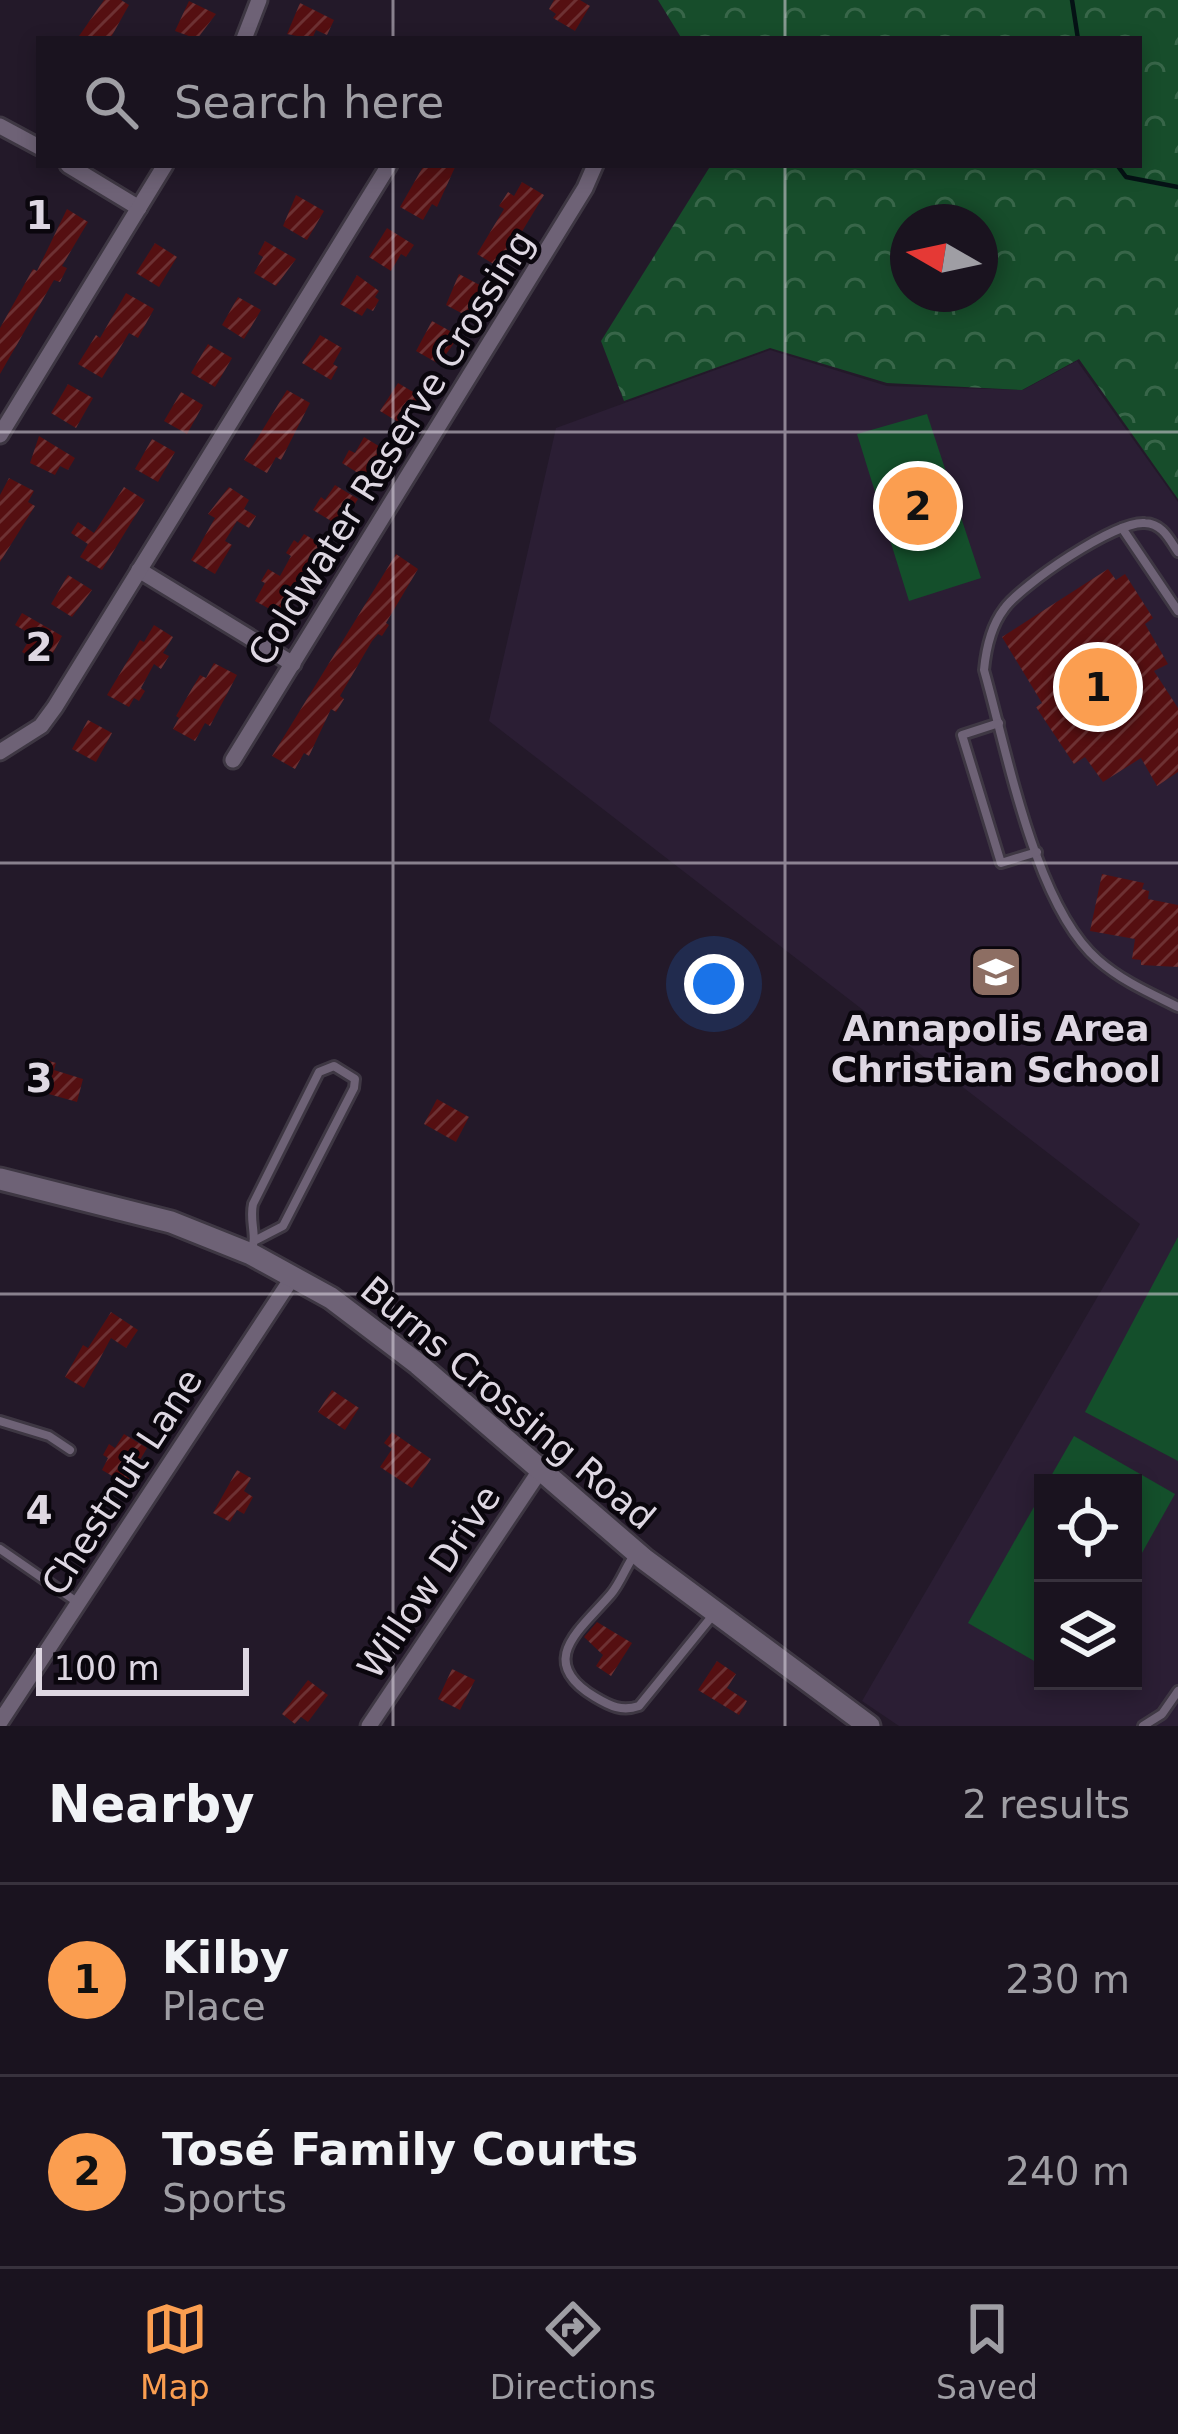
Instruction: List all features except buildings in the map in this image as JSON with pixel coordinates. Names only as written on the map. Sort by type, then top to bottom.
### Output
[{"type":"street","points":[[245,36],[259,0]]},
{"type":"street","points":[[0,126],[36,145]]},
{"type":"street","points":[[73,168],[139,208]]},
{"type":"street","points":[[0,435],[164,168]]},
{"type":"street","points":[[0,752],[40,726],[387,168]]},
{"type":"street","name":"Coldwater Reserve Crossing","points":[[233,760],[594,168]]},
{"type":"street","points":[[139,570],[293,664]]},
{"type":"street","name":"Burns Crossing Road","points":[[0,1179],[254,1247],[387,1339],[636,1553],[869,1726]]},
{"type":"street","name":"Chestnut Lane","points":[[0,1722],[294,1276]]},
{"type":"street","name":"Willow Drive","points":[[370,1726],[539,1472]]},
{"type":"lane","points":[[1178,552],[1162,528],[1147,523],[1121,527],[1018,594],[1002,610],[986,647],[984,670],[1036,852],[1067,925],[1096,959],[1131,985],[1178,1007]]},
{"type":"lane","points":[[1121,527],[1178,611]]},
{"type":"lane","points":[[999,723],[962,734],[1001,862],[1036,852]]},
{"type":"lane","points":[[334,1066],[350,1072],[354,1088],[283,1226],[254,1247],[253,1204],[319,1072],[334,1066]]},
{"type":"lane","points":[[0,1420],[49,1436],[70,1450]]},
{"type":"lane","points":[[0,1549],[78,1603]]},
{"type":"lane","points":[[636,1553],[613,1592],[577,1632],[565,1657],[566,1671],[590,1694],[620,1708],[639,1706],[716,1612]]},
{"type":"lane","points":[[1143,1726],[1162,1714],[1178,1691]]},
{"type":"shaded area","name":"Annapolis Area Christian School","points":[[770,350],[887,386],[1023,390],[1077,361],[1178,502],[1178,1726],[899,1726],[862,1701],[1140,1224],[489,721],[556,428]]},
{"type":"green space","points":[[658,0],[1178,0],[1178,499],[1079,359],[1022,390],[887,383],[770,348],[624,401],[601,341],[709,168],[1142,168],[1142,36],[680,36]]},
{"type":"green space","points":[[927,414],[981,578],[909,601],[857,434]]},
{"type":"green space","points":[[1178,1237],[1178,1461],[1085,1412]]},
{"type":"green space","points":[[1074,1436],[1140,1474],[1052,1474]]},
{"type":"green space","points":[[1142,1475],[1175,1494],[1142,1553]]},
{"type":"green space","points":[[1034,1507],[1034,1661],[968,1623]]},
{"type":"waterway","points":[[1072,0],[1078,36]]},
{"type":"waterway","points":[[1119,168],[1126,177],[1178,187]]},
{"type":"place","name":"Tosé Family Courts","points":[[918,506]]},
{"type":"place","name":"Kilby","points":[[1098,687]]},
{"type":"place","name":"Annapolis Area Christian School","points":[[996,972]]}]
